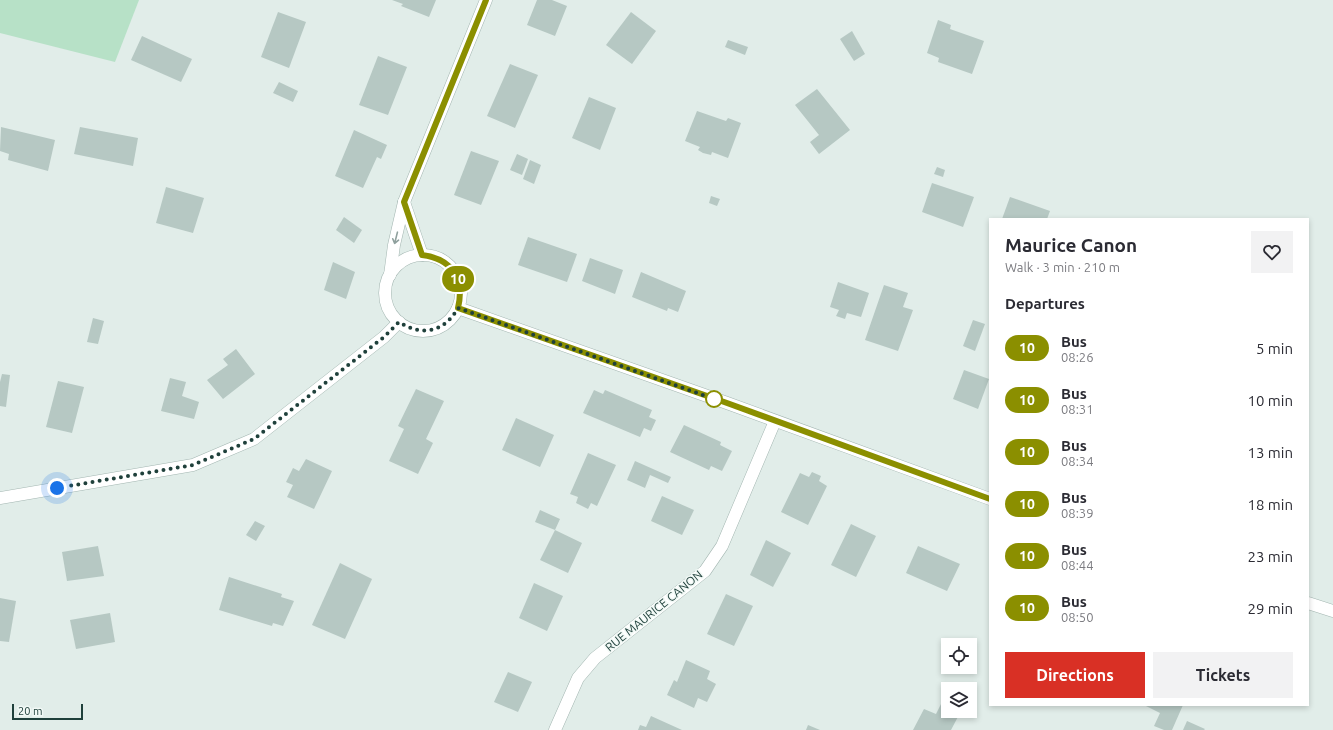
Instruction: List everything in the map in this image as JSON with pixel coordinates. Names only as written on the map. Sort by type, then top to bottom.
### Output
[{"type":"street","points":[[390,275],[398,265],[409,258],[422,255],[434,257],[445,262],[454,272],[459,283],[461,295],[458,308],[452,318],[443,326],[432,330],[421,331],[409,328],[399,322],[392,314],[386,300],[386,285],[390,275],[394,245],[404,202],[486,0]]},
{"type":"street","points":[[404,202],[422,255]]},
{"type":"street","points":[[458,308],[989,499]]},
{"type":"street","points":[[0,498],[193,465],[254,439],[384,337],[399,322]]},
{"type":"street","name":"RUE MAURICE CANON","points":[[555,730],[578,678],[595,658],[705,571],[722,546],[775,421]]},
{"type":"street","points":[[1309,603],[1333,611]]},
{"type":"green space","points":[[0,0],[139,0],[115,62],[0,33]]},
{"type":"building","points":[[392,0],[436,0],[429,17],[401,6],[403,4]]},
{"type":"building","points":[[537,0],[552,0],[567,6],[555,36],[527,25]]},
{"type":"building","points":[[278,12],[306,22],[289,68],[261,57]]},
{"type":"building","points":[[631,12],[656,31],[632,64],[606,45]]},
{"type":"building","points":[[938,20],[951,25],[950,29],[984,41],[972,74],[938,62],[939,58],[927,53]]},
{"type":"building","points":[[852,31],[865,54],[854,61],[840,39]]},
{"type":"building","points":[[142,36],[192,59],[181,82],[131,60]]},
{"type":"building","points":[[728,40],[748,47],[745,55],[725,47]]},
{"type":"building","points":[[378,56],[407,67],[388,115],[359,105]]},
{"type":"building","points":[[510,64],[538,75],[515,128],[487,116]]},
{"type":"building","points":[[279,82],[298,91],[293,102],[273,93]]},
{"type":"building","points":[[817,89],[850,130],[819,154],[810,142],[819,135],[795,105]]},
{"type":"building","points":[[589,97],[616,108],[600,150],[572,138]]},
{"type":"building","points":[[697,111],[726,121],[728,118],[741,123],[728,158],[712,152],[711,155],[703,153],[698,150],[700,147],[685,141]]},
{"type":"building","points":[[1,127],[55,140],[48,171],[8,160],[9,154],[0,151]]},
{"type":"building","points":[[80,127],[138,138],[133,166],[74,154]]},
{"type":"building","points":[[354,130],[387,145],[381,159],[377,157],[363,188],[335,176]]},
{"type":"building","points":[[471,151],[499,161],[481,205],[454,195]]},
{"type":"building","points":[[517,154],[528,159],[522,175],[510,170]]},
{"type":"building","points":[[530,160],[541,165],[534,184],[523,179]]},
{"type":"building","points":[[937,167],[945,170],[943,177],[934,174]]},
{"type":"building","points":[[932,183],[974,197],[963,227],[922,212]]},
{"type":"building","points":[[166,187],[204,198],[193,233],[156,223]]},
{"type":"building","points":[[711,196],[720,199],[717,206],[709,203]]},
{"type":"building","points":[[1010,197],[1050,211],[1047,218],[1002,218]]},
{"type":"building","points":[[344,217],[362,230],[354,243],[336,230]]},
{"type":"building","points":[[528,237],[577,254],[567,282],[518,265]]},
{"type":"building","points":[[590,258],[623,270],[615,294],[582,281]]},
{"type":"building","points":[[333,262],[355,272],[346,299],[324,290]]},
{"type":"building","points":[[641,272],[686,291],[678,312],[668,308],[667,311],[632,297]]},
{"type":"building","points":[[838,282],[869,293],[861,317],[847,313],[845,319],[836,316],[839,310],[830,307]]},
{"type":"building","points":[[884,285],[908,293],[903,307],[913,310],[898,351],[865,340]]},
{"type":"building","points":[[93,318],[104,321],[98,344],[87,342]]},
{"type":"building","points":[[973,320],[985,324],[975,351],[963,346]]},
{"type":"building","points":[[236,349],[255,374],[223,399],[207,380],[228,365],[223,359]]},
{"type":"building","points":[[964,370],[989,379],[978,409],[953,399]]},
{"type":"building","points":[[2,374],[10,375],[6,407],[0,406],[0,382]]},
{"type":"building","points":[[170,378],[186,382],[182,396],[199,402],[194,419],[161,411]]},
{"type":"building","points":[[58,381],[84,387],[72,433],[46,427]]},
{"type":"building","points":[[416,389],[444,401],[426,439],[433,443],[418,474],[389,461],[404,429],[398,426]]},
{"type":"building","points":[[594,390],[603,394],[605,390],[652,410],[649,417],[656,420],[651,431],[644,428],[640,437],[583,413]]},
{"type":"building","points":[[516,418],[554,435],[540,467],[502,450]]},
{"type":"building","points":[[684,425],[721,442],[720,445],[732,451],[722,471],[711,466],[709,470],[670,452]]},
{"type":"building","points":[[588,453],[616,465],[597,506],[591,503],[588,509],[576,503],[578,497],[570,494]]},
{"type":"building","points":[[306,459],[332,471],[314,509],[287,497],[293,485],[286,482],[293,468],[299,471]]},
{"type":"building","points":[[635,461],[671,477],[668,483],[650,475],[645,488],[627,480]]},
{"type":"building","points":[[812,472],[821,476],[819,481],[827,486],[808,525],[781,512],[800,473],[809,477]]},
{"type":"building","points":[[662,496],[694,510],[682,535],[651,521]]},
{"type":"building","points":[[540,510],[560,519],[555,530],[535,522]]},
{"type":"building","points":[[255,521],[265,526],[256,541],[246,535]]},
{"type":"building","points":[[851,524],[876,536],[856,577],[831,565]]},
{"type":"building","points":[[555,530],[582,543],[568,573],[540,560]]},
{"type":"building","points":[[766,540],[791,553],[773,587],[750,575]]},
{"type":"building","points":[[98,546],[104,576],[67,581],[62,552]]},
{"type":"building","points":[[918,546],[960,564],[947,591],[906,573]]},
{"type":"building","points":[[340,563],[372,579],[345,639],[312,625]]},
{"type":"building","points":[[229,577],[282,594],[281,597],[294,601],[283,626],[273,623],[272,626],[219,610]]},
{"type":"building","points":[[534,583],[563,596],[547,631],[519,618]]},
{"type":"building","points":[[726,594],[753,606],[734,646],[707,634]]},
{"type":"building","points":[[0,598],[16,601],[9,642],[0,641]]},
{"type":"building","points":[[110,613],[115,642],[76,649],[70,620]]},
{"type":"building","points":[[686,660],[710,671],[707,679],[716,684],[707,702],[698,698],[694,708],[667,695],[674,680],[677,682]]},
{"type":"building","points":[[508,672],[532,682],[518,712],[494,702]]},
{"type":"building","points":[[941,704],[941,718],[957,718],[951,730],[913,730],[924,709],[936,714]]},
{"type":"building","points":[[1146,706],[1183,706],[1172,730],[1164,730],[1154,726],[1160,713]]},
{"type":"building","points":[[651,716],[682,730],[638,730],[640,725],[646,727]]},
{"type":"building","points":[[1187,721],[1205,729],[1183,730]]},
{"type":"building","points":[[808,725],[820,730],[806,730]]},
{"type":"bus line","name":"10","points":[[486,0],[404,202],[422,255],[434,257],[445,262],[454,272],[459,283],[461,295],[458,308],[727,403],[989,499]]},
{"type":"route","points":[[57,488],[193,465],[254,439],[384,337],[399,322],[409,328],[421,331],[432,330],[443,326],[452,318],[458,308],[714,399]]}]
